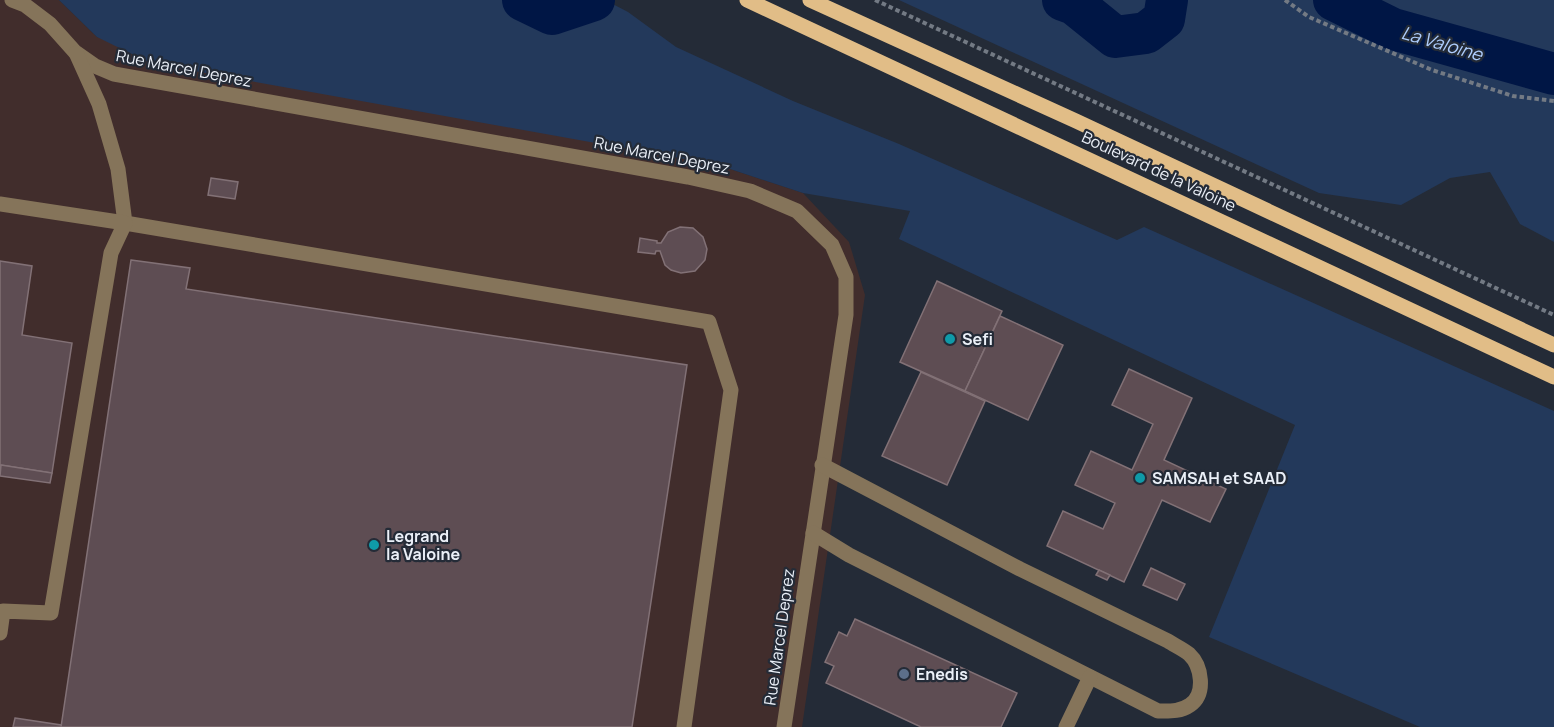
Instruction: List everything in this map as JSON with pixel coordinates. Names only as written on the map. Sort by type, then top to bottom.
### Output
[{"type":"main road","name":"Boulevard de la Valoine","points":[[747,0],[1554,377]]},
{"type":"main road","name":"Boulevard de la Valoine","points":[[810,0],[1076,121],[1554,345]]},
{"type":"street","name":"Rue Marcel Deprez","points":[[12,0],[25,5],[50,24],[75,52],[94,66],[114,74],[688,177],[750,191],[797,211],[832,245],[846,277],[846,315],[784,727]]},
{"type":"street","points":[[0,633],[3,611],[51,613],[111,253],[125,223],[118,169],[99,104],[75,52]]},
{"type":"street","points":[[0,204],[710,322],[731,390],[684,727]]},
{"type":"street","points":[[813,533],[849,555],[1158,711],[1178,711],[1192,705],[1201,688],[1199,671],[1190,654],[1020,569],[822,465]]},
{"type":"street","points":[[1066,727],[1090,677]]},
{"type":"path","points":[[875,0],[1554,315]]},
{"type":"path","points":[[1286,0],[1309,17],[1432,70],[1513,96],[1554,101]]},
{"type":"shaded area","points":[[0,0],[59,0],[97,37],[718,165],[803,193],[849,242],[865,295],[802,727],[0,727]]},
{"type":"shaded area","points":[[59,0],[605,0],[628,12],[676,47],[793,101],[899,144],[1117,240],[1144,227],[1554,411],[1554,727],[1420,727],[1209,637],[1295,425],[899,239],[910,211],[803,193],[718,165],[150,63],[97,37]]},
{"type":"shaded area","points":[[899,0],[1554,0],[1554,242],[1520,224],[1490,172],[1450,178],[1401,205],[1319,193]]},
{"type":"building","points":[[211,178],[238,182],[235,199],[208,195]]},
{"type":"building","points":[[680,227],[693,228],[703,237],[707,249],[705,260],[695,271],[681,273],[671,270],[665,265],[660,251],[656,251],[655,254],[638,252],[640,238],[661,243],[668,232]]},
{"type":"building","name":"Legrand la Valoine","points":[[131,260],[190,268],[186,289],[687,365],[632,727],[61,727]]},
{"type":"building","points":[[0,261],[32,266],[22,335],[72,343],[52,473],[1,465],[0,475]]},
{"type":"building","name":"Sefi","points":[[937,281],[1002,311],[965,391],[900,362]]},
{"type":"building","points":[[1000,316],[1063,345],[1028,420],[965,391]]},
{"type":"building","name":"SAMSAH et SAAD","points":[[1129,369],[1192,398],[1164,460],[1226,489],[1210,522],[1162,500],[1124,582],[1047,546],[1063,511],[1103,529],[1115,503],[1075,485],[1091,451],[1132,470],[1153,424],[1112,405]]},
{"type":"building","points":[[921,372],[985,401],[947,485],[882,456]]},
{"type":"building","points":[[1,465],[52,473],[50,483],[0,476]]},
{"type":"building","points":[[1151,568],[1185,584],[1177,600],[1143,585]]},
{"type":"building","points":[[1099,570],[1110,575],[1107,580],[1096,575]]},
{"type":"building","name":"Enedis","points":[[855,619],[1017,693],[1001,727],[921,727],[826,683],[834,666],[825,662],[839,632],[847,636]]},
{"type":"building","points":[[15,718],[61,725],[61,727],[13,727]]},
{"type":"waterway","name":"La Valoine","points":[[523,0],[552,14],[594,0]]},
{"type":"waterway","name":"La Valoine","points":[[1063,0],[1074,4],[1115,37],[1146,33],[1164,19],[1167,0]]},
{"type":"waterway","name":"La Valoine","points":[[1334,0],[1393,29],[1554,74]]},
{"type":"place","name":"Sefi","points":[[950,339]]},
{"type":"place","name":"SAMSAH et SAAD","points":[[1140,478]]},
{"type":"place","name":"Legrand la Valoine","points":[[374,545]]},
{"type":"place","name":"Enedis","points":[[904,674]]}]
